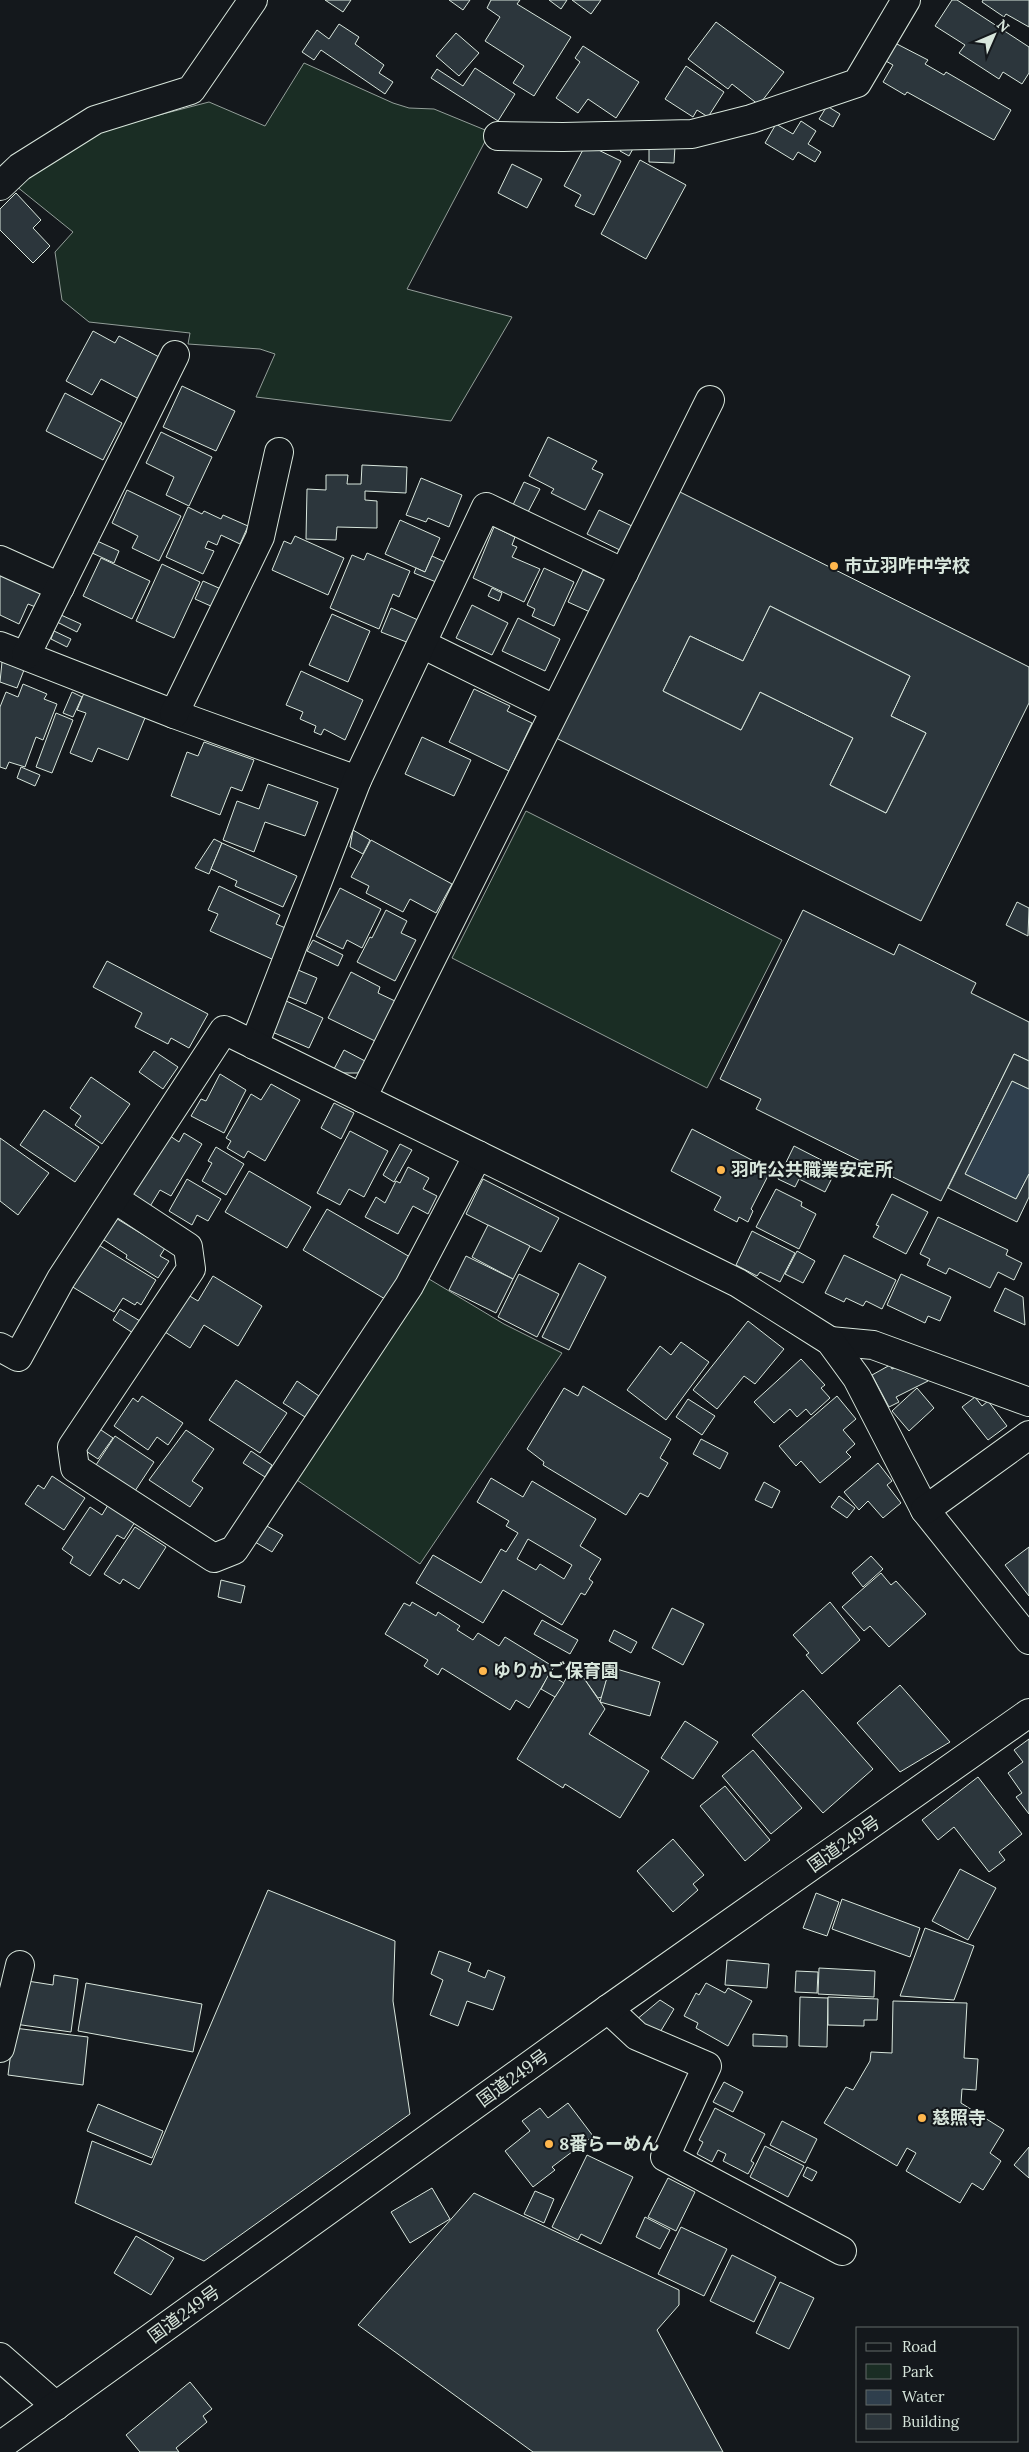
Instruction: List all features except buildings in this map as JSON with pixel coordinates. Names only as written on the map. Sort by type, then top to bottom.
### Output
[{"type":"main road","points":[[0,186],[20,167],[96,120],[191,90],[253,0]]},
{"type":"main road","points":[[498,136],[563,137],[692,134],[751,119],[857,83],[906,0]]},
{"type":"main road","points":[[26,656],[175,355]]},
{"type":"main road","points":[[362,1098],[554,709],[710,400]]},
{"type":"main road","points":[[174,714],[260,537],[279,452]]},
{"type":"main road","points":[[254,1045],[357,780],[486,507],[624,572]]},
{"type":"main road","points":[[0,560],[60,587]]},
{"type":"main road","points":[[422,644],[554,709]]},
{"type":"main road","points":[[0,646],[174,714],[357,780]]},
{"type":"main road","points":[[0,1347],[18,1357],[61,1279],[224,1030],[738,1283],[830,1341],[857,1378],[925,1510],[1029,1640]]},
{"type":"main road","points":[[115,1199],[188,1247],[191,1269],[72,1447],[75,1468],[214,1558],[234,1550],[409,1286],[478,1155]]},
{"type":"main road","points":[[830,1341],[873,1345],[1029,1402]]},
{"type":"main road","points":[[925,1510],[1029,1435]]},
{"type":"main road","name":"国道249号","points":[[0,2446],[608,2009],[1029,1713]]},
{"type":"main road","points":[[0,2048],[20,1965]]},
{"type":"main road","points":[[608,2009],[636,2036],[707,2066],[665,2157],[842,2250]]},
{"type":"main road","points":[[0,2357],[56,2406]]},
{"type":"green space","points":[[304,63],[393,103],[409,108],[434,109],[490,132],[407,289],[512,317],[451,421],[256,397],[275,354],[260,349],[188,344],[190,333],[89,322],[62,300],[55,252],[73,232],[16,186],[50,159],[105,129],[209,102],[265,126]]},
{"type":"green space","points":[[526,811],[782,940],[707,1088],[452,958]]},
{"type":"green space","points":[[429,1279],[504,1324],[562,1353],[420,1564],[294,1478]]},
{"type":"water","points":[[1012,1081],[1029,1089],[1029,1174],[1016,1199],[965,1174]]},
{"type":"place","name":"市立羽咋中学校","points":[[834,566]]},
{"type":"place","name":"羽咋公共職業安定所","points":[[721,1170]]},
{"type":"place","name":"ゆりかご保育園","points":[[483,1671]]},
{"type":"place","name":"慈照寺","points":[[922,2118]]},
{"type":"place","name":"8番らーめん","points":[[549,2144]]}]
